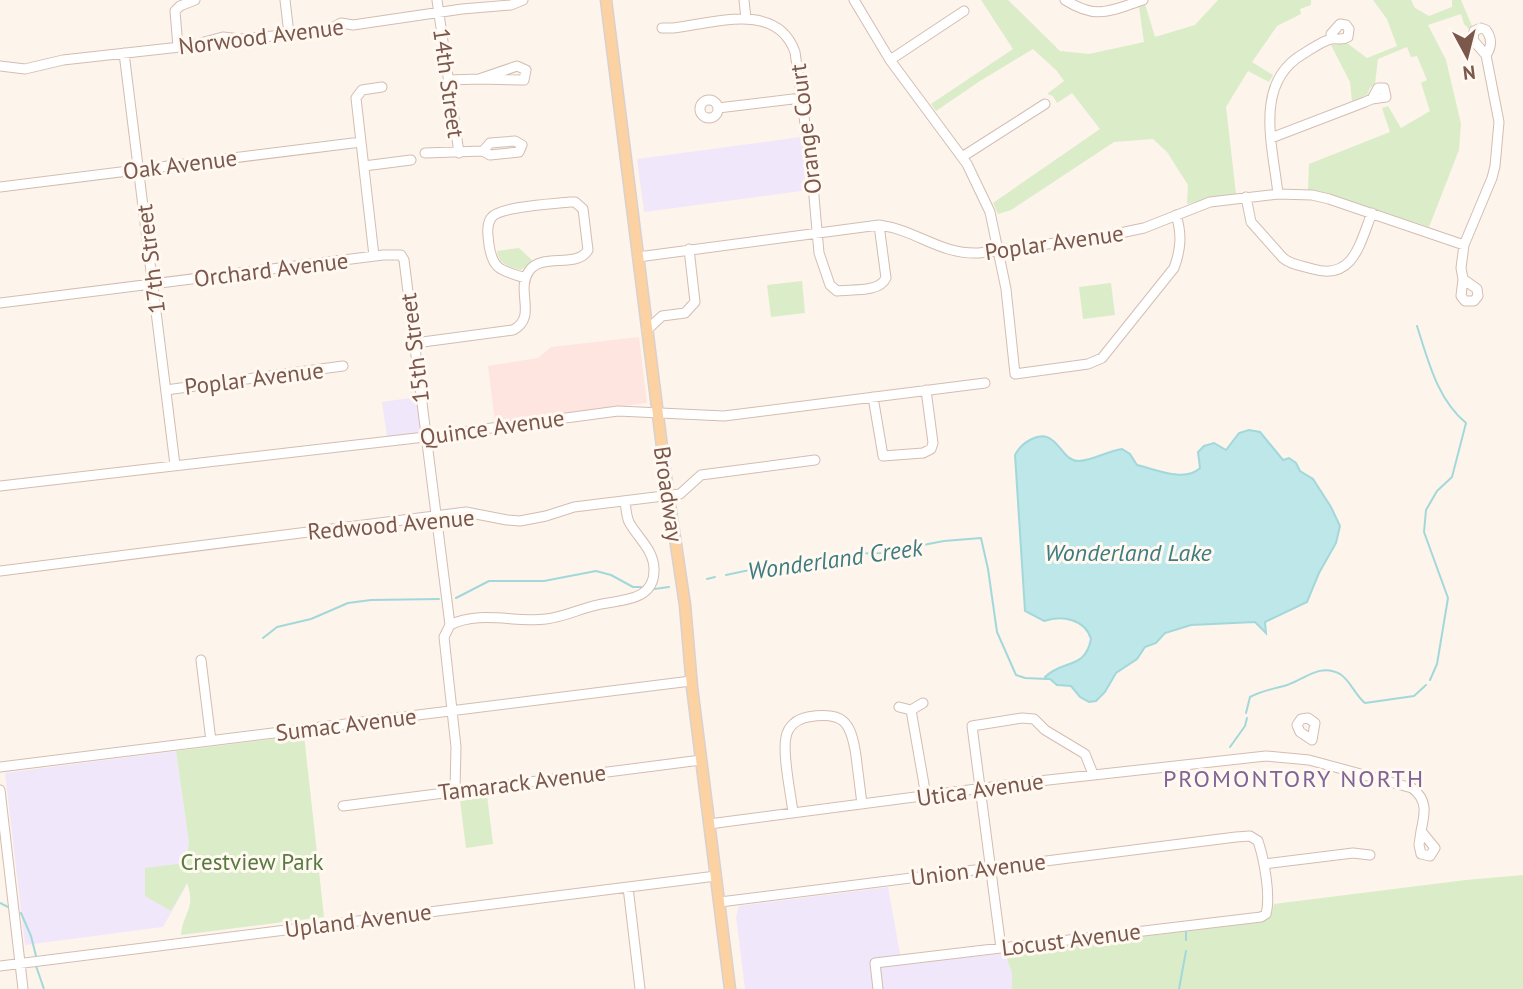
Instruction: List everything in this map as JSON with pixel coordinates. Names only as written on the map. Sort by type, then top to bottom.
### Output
[{"type":"main road","name":"Broadway","points":[[606,0],[657,413],[685,605],[691,681],[730,989]]},
{"type":"street","points":[[178,47],[175,12],[180,6],[195,0]]},
{"type":"street","points":[[285,0],[289,34]]},
{"type":"street","name":"14th Street","points":[[438,0],[459,153]]},
{"type":"street","name":"Norwood Avenue","points":[[0,66],[25,69],[63,60],[178,47],[223,37],[240,40],[326,31],[341,23],[353,25],[511,5],[523,0]]},
{"type":"street","points":[[662,28],[746,19],[744,0]]},
{"type":"street","points":[[854,0],[890,60],[962,157],[990,212],[1006,289],[1015,374],[1088,364],[1107,355],[1174,268],[1180,236],[1175,215]]},
{"type":"street","points":[[1065,0],[1082,11],[1093,13],[1143,0]]},
{"type":"street","points":[[890,60],[964,11]]},
{"type":"street","name":"Orange Court","points":[[746,19],[762,20],[782,30],[792,43],[802,97],[816,233],[821,260],[831,285],[837,291],[878,288],[886,278],[879,225]]},
{"type":"street","points":[[1278,194],[1271,138],[1270,101],[1278,80],[1292,62],[1332,39]]},
{"type":"street","name":"17th Street","points":[[124,53],[175,466]]},
{"type":"street","points":[[1463,279],[1461,268],[1464,245],[1495,166],[1499,122],[1486,55]]},
{"type":"street","points":[[449,80],[479,79]]},
{"type":"street","points":[[374,256],[356,98],[362,90],[382,87]]},
{"type":"street","points":[[718,108],[802,97]]},
{"type":"street","points":[[1271,138],[1372,99]]},
{"type":"street","points":[[962,157],[1045,104]]},
{"type":"street","name":"Oak Avenue","points":[[0,187],[361,142]]},
{"type":"street","points":[[425,153],[483,151]]},
{"type":"street","points":[[364,166],[411,160]]},
{"type":"street","name":"Poplar Avenue","points":[[638,257],[879,225],[906,231],[962,254],[998,251],[1101,237],[1144,228],[1210,202],[1278,194],[1312,195],[1464,245]]},
{"type":"street","points":[[1246,197],[1251,222],[1287,262],[1322,272],[1336,271],[1351,262],[1371,213]]},
{"type":"street","points":[[415,343],[520,327],[526,313],[525,278],[529,271],[539,263],[585,255],[589,246],[583,209],[575,202],[501,211],[490,220],[488,231],[495,265],[525,278]]},
{"type":"street","points":[[647,330],[662,316],[685,313],[695,302],[689,249]]},
{"type":"street","name":"15th Street","points":[[374,256],[398,254],[404,260],[450,625],[444,637],[457,763],[455,790]]},
{"type":"street","name":"Orchard Avenue","points":[[0,303],[374,256]]},
{"type":"street","points":[[644,304],[662,316]]},
{"type":"street","name":"Poplar Avenue","points":[[166,390],[343,366]]},
{"type":"street","name":"Quince Avenue","points":[[0,486],[425,437],[618,411],[724,416],[985,383]]},
{"type":"street","points":[[873,397],[883,456],[923,453],[931,449],[933,443],[926,390]]},
{"type":"street","name":"Redwood Avenue","points":[[0,571],[477,512],[520,521],[546,516],[564,508],[668,496],[685,491],[701,475],[815,460]]},
{"type":"street","points":[[450,625],[497,618],[547,619],[592,606],[639,597],[651,583],[653,561],[629,521],[625,501]]},
{"type":"street","points":[[201,660],[211,741]]},
{"type":"street","name":"Sumac Avenue","points":[[0,768],[691,681]]},
{"type":"street","points":[[899,708],[911,710],[923,704]]},
{"type":"street","points":[[911,710],[926,796]]},
{"type":"street","points":[[793,813],[785,738],[794,722],[825,714],[840,718],[853,735],[862,804]]},
{"type":"street","points":[[1001,948],[972,726],[1022,718],[1034,719],[1045,730],[1084,754],[1093,774]]},
{"type":"street","points":[[1312,740],[1309,760],[1412,788],[1418,792],[1425,807],[1421,831]]},
{"type":"street","name":"Utica Avenue","points":[[709,824],[1093,774],[1251,758],[1287,756],[1309,760]]},
{"type":"street","name":"Tamarack Avenue","points":[[343,806],[701,760]]},
{"type":"street","points":[[0,790],[23,989]]},
{"type":"street","name":"Union Avenue","points":[[720,902],[1236,836],[1250,836],[1255,839],[1264,864]]},
{"type":"street","points":[[1264,864],[1353,853],[1370,855]]},
{"type":"street","name":"Locust Avenue","points":[[878,989],[875,963],[1261,917],[1266,914],[1267,905],[1264,864]]},
{"type":"street","name":"Upland Avenue","points":[[0,966],[716,876]]},
{"type":"street","points":[[628,887],[640,989]]},
{"type":"shaded area","points":[[801,137],[808,190],[644,212],[637,159]]},
{"type":"shaded area","points":[[639,337],[647,403],[495,422],[488,366],[538,358],[551,347]]},
{"type":"shaded area","points":[[417,397],[421,432],[387,437],[382,402]]},
{"type":"shaded area","points":[[176,751],[189,843],[184,863],[186,886],[163,927],[25,945],[5,773]]},
{"type":"shaded area","points":[[888,887],[902,965],[1005,953],[1012,973],[1012,989],[745,989],[736,917],[739,906]]},
{"type":"green space","points":[[981,0],[1008,0],[1060,51],[1089,54],[1144,42],[1139,7],[1145,4],[1155,37],[1195,25],[1218,0],[1311,0],[1311,5],[1300,9],[1301,14],[1277,26],[1252,62],[1273,75],[1269,82],[1248,71],[1226,107],[1236,194],[1187,204],[1188,185],[1167,152],[1153,139],[1114,142],[1011,210],[998,214],[993,203],[1100,129],[1072,93],[1057,103],[1053,96],[1047,94],[1064,81],[1033,49],[936,111],[931,104],[1013,49]]},
{"type":"green space","points":[[1373,0],[1411,0],[1415,8],[1429,16],[1452,7],[1452,0],[1461,0],[1472,26],[1469,29],[1464,24],[1461,14],[1428,25],[1446,60],[1461,124],[1459,150],[1429,227],[1339,197],[1308,191],[1309,164],[1390,132],[1382,108],[1388,106],[1401,128],[1430,111],[1421,83],[1427,80],[1417,56],[1411,57],[1407,47],[1378,59],[1375,84],[1367,95],[1352,101],[1350,82],[1331,45],[1347,43],[1367,58],[1397,46],[1387,19]]},
{"type":"green space","points":[[519,248],[533,261],[521,270],[505,264],[498,256],[497,251]]},
{"type":"green space","points":[[802,281],[805,313],[771,317],[767,285]]},
{"type":"green space","points":[[1111,283],[1115,315],[1083,319],[1079,287]]},
{"type":"green space","name":"Crestview Park","points":[[304,735],[324,917],[181,935],[190,904],[187,883],[171,911],[145,896],[145,868],[185,863],[189,843],[176,751]]},
{"type":"green space","points":[[487,795],[493,844],[466,848],[460,801],[462,798]]},
{"type":"green space","points":[[1523,875],[1523,989],[1012,989],[1012,973],[1005,953],[1262,922],[1271,916],[1274,904]]},
{"type":"water","name":"Wonderland Lake","points":[[1249,430],[1260,432],[1283,460],[1289,458],[1296,463],[1300,471],[1313,479],[1340,526],[1336,543],[1307,602],[1265,622],[1266,633],[1255,622],[1191,625],[1165,633],[1156,643],[1145,647],[1137,659],[1116,673],[1096,701],[1089,702],[1080,697],[1071,686],[1057,685],[1047,679],[1045,677],[1052,671],[1079,660],[1088,649],[1091,639],[1084,627],[1072,620],[1058,618],[1044,621],[1025,611],[1015,455],[1018,450],[1031,439],[1042,436],[1052,440],[1074,460],[1089,459],[1122,449],[1130,454],[1137,465],[1178,475],[1200,468],[1198,452],[1204,446],[1214,443],[1226,450],[1239,433]]},
{"type":"waterway","points":[[1417,326],[1441,391],[1466,423],[1452,477],[1437,491],[1426,510],[1424,532],[1448,598],[1437,664],[1430,680]]},
{"type":"waterway","name":"Wonderland Creek","points":[[726,575],[759,568],[776,570],[792,566],[810,567],[839,554],[881,553],[944,541],[981,538],[997,632],[1016,675],[1047,679]]},
{"type":"waterway","name":"Wonderland Creek","points":[[456,598],[489,581],[544,581],[596,571],[611,575],[633,587],[641,587]]},
{"type":"waterway","name":"Wonderland Creek","points":[[707,579],[715,577]]},
{"type":"waterway","name":"Wonderland Creek","points":[[654,589],[669,587]]},
{"type":"waterway","name":"Wonderland Creek","points":[[263,638],[277,627],[311,619],[348,603],[439,599]]},
{"type":"waterway","points":[[1246,713],[1250,697],[1319,671],[1340,674],[1365,703],[1414,696],[1426,685]]},
{"type":"waterway","points":[[1230,747],[1245,726],[1247,718]]},
{"type":"waterway","points":[[0,903],[8,907]]},
{"type":"waterway","points":[[21,913],[36,956]]},
{"type":"waterway","points":[[1186,932],[1186,940]]},
{"type":"waterway","points":[[1179,989],[1186,951]]},
{"type":"waterway","points":[[36,966],[44,989]]},
{"type":"district","name":"PROMONTORY NORTH","points":[[1294,778]]}]
